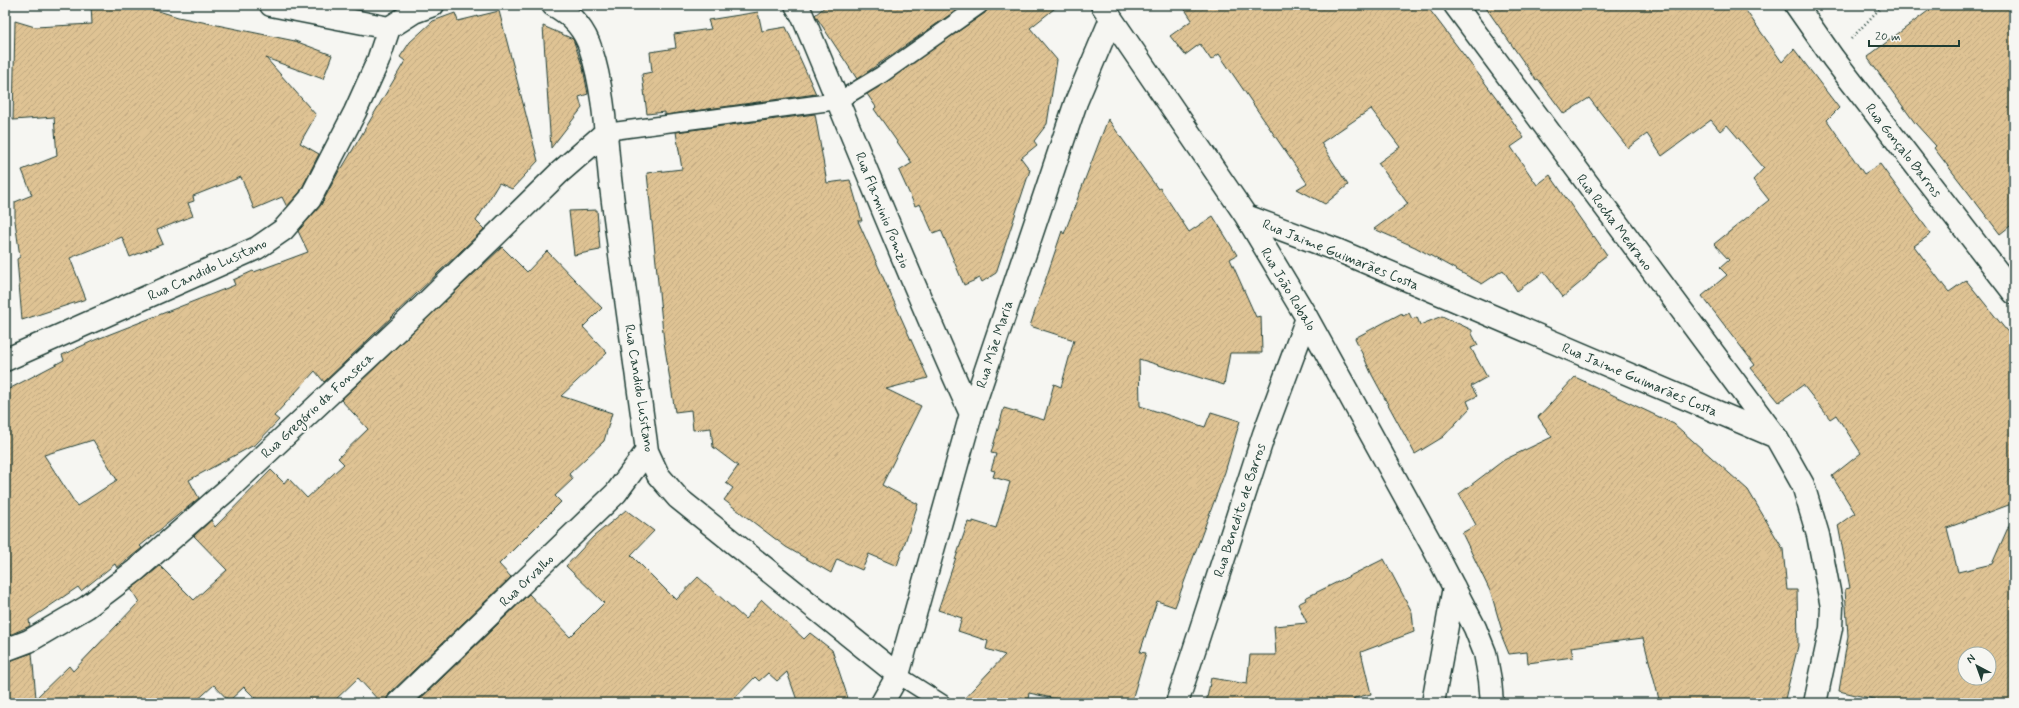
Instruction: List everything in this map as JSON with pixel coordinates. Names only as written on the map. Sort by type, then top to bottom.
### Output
[{"type":"street","points":[[271,5],[389,28],[414,12],[433,5]]},
{"type":"street","name":"Rua Candido Lusitano","points":[[554,5],[566,12],[580,27],[591,49],[606,132],[610,178],[647,451],[658,475],[678,498],[898,675]]},
{"type":"street","name":"Rua Flaminio Pomzio","points":[[796,5],[802,15],[936,339],[971,414]]},
{"type":"street","name":"Rua Rocha Medrano","points":[[1455,5],[1776,437]]},
{"type":"street","name":"Rua Gonçalo Barros","points":[[1796,5],[1833,58],[2014,293]]},
{"type":"street","name":"Rua João Robalo","points":[[1106,12],[1246,216],[1307,318],[1475,628],[1485,653],[1490,680],[1492,703]]},
{"type":"street","name":"Rua Mãe Maria","points":[[882,703],[898,675],[971,414],[1106,12]]},
{"type":"street","name":"Rua Candido Lusitano","points":[[5,360],[257,248],[283,230],[310,199],[352,119],[378,61],[389,28]]},
{"type":"street","name":"Rua Gregório da Fonseca","points":[[5,650],[29,641],[87,607],[136,570],[234,484],[423,306],[560,173],[606,132]]},
{"type":"street","name":"Rua Jaime Guimarães Costa","points":[[1246,216],[1338,250],[1776,437]]},
{"type":"street","name":"Rua Benedito de Barros","points":[[1177,703],[1264,434],[1307,318]]},
{"type":"street","points":[[1776,437],[1803,485],[1818,535],[1832,607],[1831,628],[1814,703]]},
{"type":"street","name":"Rua Orvalho","points":[[398,703],[616,493],[647,451]]},
{"type":"street","points":[[1433,703],[1454,587]]},
{"type":"lane","points":[[606,132],[838,101],[881,74],[980,5]]},
{"type":"lane","points":[[898,675],[942,703]]},
{"type":"path","points":[[1833,58],[1884,5]]},
{"type":"building","points":[[91,5],[139,5],[178,17],[295,41],[332,55],[323,79],[266,58],[316,115],[300,143],[319,154],[300,192],[287,207],[282,197],[254,209],[241,177],[193,196],[194,201],[188,203],[193,216],[157,230],[163,244],[130,257],[122,237],[70,258],[86,299],[22,320],[17,259],[20,257],[15,221],[15,202],[32,195],[22,170],[57,156],[54,117],[13,120],[15,21],[35,27],[92,24]]},
{"type":"building","points":[[827,5],[964,5],[857,79],[815,15]]},
{"type":"building","points":[[989,5],[1059,5],[1030,28],[1057,60],[1047,124],[1034,141],[1037,145],[1021,158],[1030,170],[996,273],[982,282],[980,278],[964,285],[941,230],[933,233],[920,204],[915,206],[899,171],[912,163],[874,109],[876,107],[867,94],[985,13]]},
{"type":"building","points":[[1182,5],[1426,5],[1501,104],[1524,138],[1511,147],[1537,185],[1550,175],[1607,255],[1599,261],[1587,277],[1563,297],[1544,272],[1517,291],[1503,270],[1482,284],[1415,247],[1374,229],[1408,204],[1378,163],[1400,147],[1371,109],[1321,143],[1348,185],[1325,204],[1297,189],[1307,183],[1219,54],[1211,60],[1200,44],[1185,55],[1170,36],[1192,20]]},
{"type":"building","points":[[1484,5],[1742,5],[1782,62],[1794,49],[1839,108],[1827,120],[1864,174],[1880,164],[1931,234],[1914,246],[1944,286],[1949,292],[1966,280],[2014,340],[2014,503],[1947,528],[1958,572],[1992,564],[2014,514],[2014,703],[1890,703],[1839,691],[1848,636],[1845,589],[1850,588],[1838,525],[1855,513],[1832,476],[1861,453],[1836,415],[1830,419],[1803,385],[1779,402],[1751,368],[1755,365],[1702,296],[1727,275],[1720,268],[1729,260],[1714,244],[1769,200],[1753,180],[1764,168],[1727,125],[1720,131],[1711,120],[1662,156],[1647,134],[1628,148],[1589,98],[1564,114],[1538,79],[1536,80]]},
{"type":"building","points":[[1936,5],[2014,5],[2014,223],[2000,234],[1934,148],[1936,146],[1915,123],[1867,57]]},
{"type":"building","points":[[499,11],[538,161],[512,189],[499,183],[476,221],[484,229],[324,382],[315,371],[274,416],[279,420],[256,444],[189,480],[199,498],[140,546],[142,548],[117,568],[115,564],[81,591],[78,587],[29,620],[30,626],[5,637],[5,391],[64,360],[62,355],[95,340],[235,285],[233,280],[253,271],[254,272],[308,252],[298,231],[321,205],[341,167],[342,168],[405,61],[400,57],[410,42],[433,21],[455,13],[458,21]],"holes":[[[93,440],[117,480],[77,506],[44,455]]]},
{"type":"building","points":[[758,12],[762,31],[786,27],[816,94],[665,115],[665,112],[647,114],[642,74],[652,72],[650,52],[676,48],[674,34],[711,29],[708,20]]},
{"type":"building","points":[[543,26],[573,39],[583,68],[588,94],[579,97],[582,108],[551,148]]},
{"type":"building","points":[[815,114],[827,183],[850,180],[862,221],[858,221],[928,378],[886,389],[921,406],[882,485],[918,504],[897,566],[869,554],[862,570],[837,559],[831,573],[786,547],[724,500],[733,488],[726,483],[738,466],[713,447],[711,428],[693,430],[691,410],[675,412],[664,342],[647,173],[682,169],[676,132]]},
{"type":"building","points":[[1108,119],[1158,189],[1160,188],[1189,232],[1213,216],[1237,255],[1230,259],[1256,317],[1261,316],[1262,353],[1230,353],[1224,385],[1139,359],[1140,406],[1205,427],[1211,412],[1240,421],[1225,472],[1175,607],[1157,601],[1140,652],[1146,653],[1131,703],[1075,703],[1029,693],[1028,699],[1021,697],[1019,703],[960,703],[1005,655],[986,649],[988,641],[958,631],[962,618],[938,610],[968,522],[973,523],[973,521],[996,528],[1010,482],[993,477],[995,471],[991,470],[996,454],[991,453],[1004,408],[1044,420],[1054,384],[1061,387],[1074,340],[1030,326],[1062,231],[1064,234]]},
{"type":"building","points":[[597,210],[600,250],[574,255],[569,211]]},
{"type":"building","points":[[502,247],[527,272],[547,251],[602,308],[583,327],[607,353],[561,396],[612,413],[604,441],[569,474],[573,479],[555,496],[561,502],[499,564],[511,577],[389,694],[386,703],[381,703],[358,678],[332,703],[260,703],[244,687],[229,701],[214,685],[194,703],[5,703],[5,662],[32,653],[36,698],[69,666],[73,671],[139,602],[131,589],[160,566],[194,600],[227,570],[194,536],[211,520],[215,527],[271,470],[284,483],[288,478],[307,498],[344,464],[338,458],[368,429],[341,400]]},
{"type":"building","points":[[1402,313],[1403,316],[1409,313],[1412,319],[1417,317],[1420,325],[1442,316],[1472,330],[1472,334],[1478,345],[1471,348],[1487,377],[1471,386],[1477,396],[1467,401],[1470,408],[1443,437],[1415,454],[1372,375],[1355,338]]},
{"type":"building","points":[[1575,377],[1674,424],[1748,490],[1783,549],[1787,590],[1797,590],[1798,646],[1784,703],[1660,703],[1643,638],[1571,647],[1573,657],[1528,663],[1527,652],[1509,654],[1500,632],[1502,631],[1491,593],[1462,533],[1476,525],[1459,494],[1504,460],[1552,437],[1538,417]]},
{"type":"building","points":[[626,510],[654,531],[631,555],[676,600],[698,577],[745,619],[762,600],[804,639],[810,633],[832,650],[848,698],[832,703],[798,703],[787,672],[777,681],[768,673],[759,681],[755,677],[730,703],[416,703],[529,594],[570,637],[604,603],[566,566],[593,537]]},
{"type":"building","points":[[1384,559],[1412,612],[1414,632],[1361,652],[1371,694],[1354,698],[1355,703],[1206,703],[1211,678],[1247,684],[1250,655],[1276,655],[1274,626],[1307,623],[1298,604],[1306,600],[1305,598]]}]
